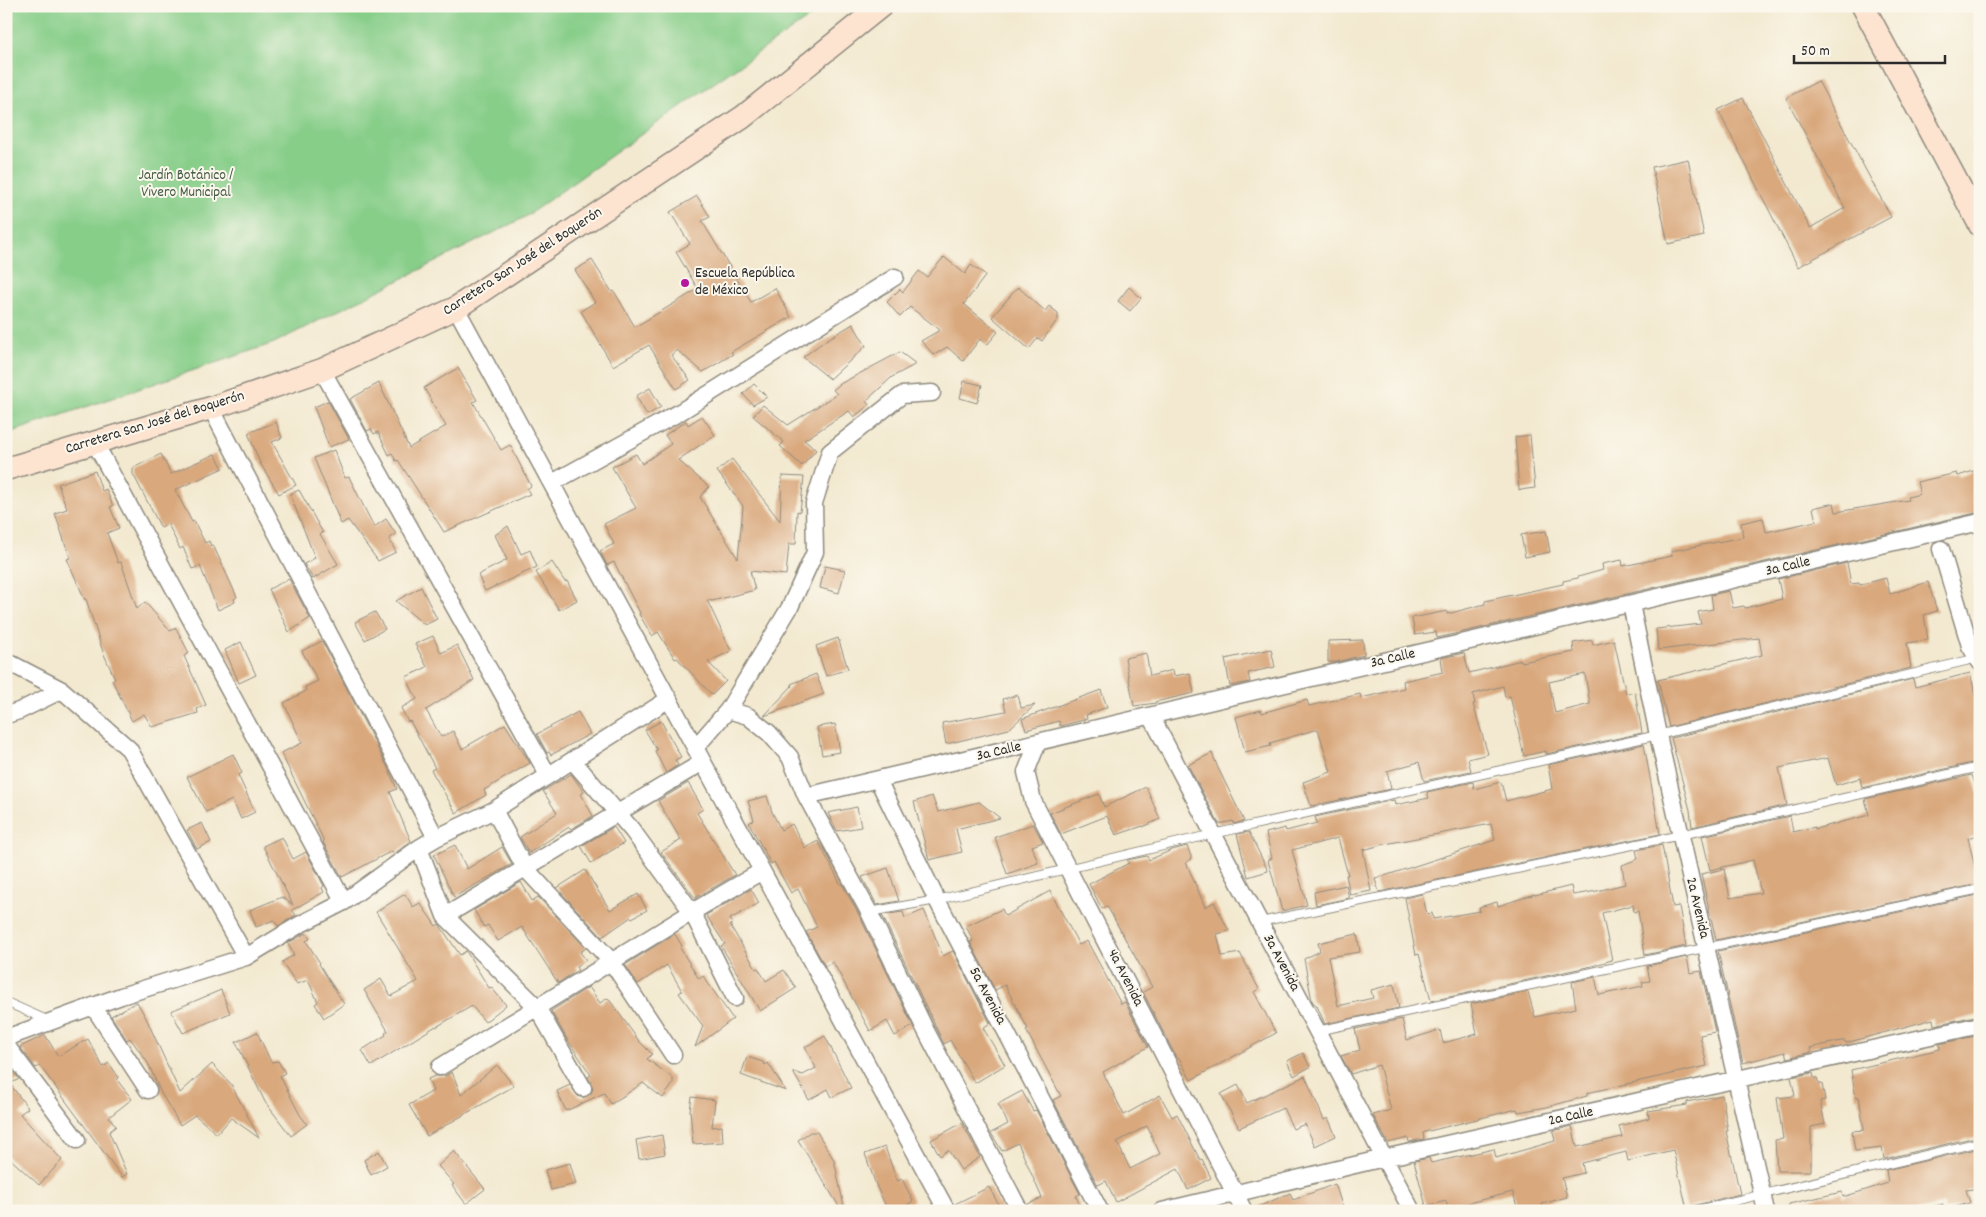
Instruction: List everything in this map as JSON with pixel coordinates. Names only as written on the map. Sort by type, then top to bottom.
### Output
[{"type":"street","name":"Carretera San José del Boquerón","points":[[6,469],[81,445],[95,443],[211,408],[322,370],[456,308],[743,117],[881,6]]},
{"type":"street","points":[[1863,6],[1980,225]]},
{"type":"street","points":[[552,483],[680,412],[895,277]]},
{"type":"street","points":[[456,308],[947,1211]]},
{"type":"street","points":[[322,370],[548,775]]},
{"type":"street","points":[[695,748],[728,710],[790,607],[815,552],[814,503],[830,452],[902,395],[932,393]]},
{"type":"street","points":[[211,408],[436,838]]},
{"type":"street","points":[[95,443],[344,902]]},
{"type":"street","name":"3a Calle","points":[[806,796],[1980,522]]},
{"type":"street","points":[[1941,549],[1970,646],[1979,659]]},
{"type":"street","name":"2a Avenida","points":[[1631,604],[1658,735],[1764,1203]]},
{"type":"street","points":[[6,661],[62,690],[129,749],[246,957]]},
{"type":"street","points":[[6,715],[62,690]]},
{"type":"street","points":[[6,1038],[93,1006],[246,957],[299,925],[344,902],[419,848],[494,810],[669,699]]},
{"type":"street","points":[[728,710],[748,716],[790,757],[806,796],[869,912],[924,1028],[1020,1211]]},
{"type":"street","name":"3a Avenida","points":[[1151,716],[1412,1211]]},
{"type":"street","name":"4a Avenida","points":[[1038,742],[1026,772],[1033,801],[1244,1211]]},
{"type":"street","points":[[573,761],[632,830],[692,912],[735,998]]},
{"type":"street","points":[[444,916],[703,762]]},
{"type":"street","name":"5a Avenida","points":[[878,780],[937,900],[1100,1211]]},
{"type":"street","points":[[494,810],[525,868],[611,962],[673,1056]]},
{"type":"street","points":[[419,848],[444,916],[537,1007],[582,1088]]},
{"type":"street","points":[[440,1067],[762,871]]},
{"type":"street","points":[[93,1006],[148,1090]]},
{"type":"street","name":"2a Calle","points":[[1162,1211],[1384,1158],[1980,1025]]},
{"type":"street","points":[[6,1045],[77,1140]]},
{"type":"lane","points":[[869,912],[937,900],[1068,867],[1658,735],[1979,659]]},
{"type":"lane","points":[[1260,922],[1681,835],[1980,767]]},
{"type":"lane","points":[[1317,1031],[1980,889]]},
{"type":"lane","points":[[6,1002],[51,1022]]},
{"type":"lane","points":[[1693,1211],[1764,1203],[1980,1142]]},
{"type":"green space","name":"Jardín Botánico / Vivero Municipal","points":[[6,6],[826,6],[525,217],[274,343],[6,434]]},
{"type":"building","points":[[1818,81],[1891,217],[1798,267],[1718,110],[1743,98],[1810,228],[1845,208],[1786,98]]},
{"type":"building","points":[[1688,159],[1704,236],[1668,244],[1652,167]]},
{"type":"building","points":[[697,196],[710,217],[702,221],[751,302],[775,288],[791,317],[731,352],[733,354],[703,372],[677,350],[671,355],[690,380],[676,389],[649,345],[613,366],[581,311],[595,302],[575,270],[592,260],[612,292],[614,291],[635,327],[698,289],[676,252],[690,244],[670,212]]},
{"type":"building","points":[[944,257],[965,274],[971,265],[986,275],[964,304],[998,332],[987,345],[980,339],[963,361],[947,347],[934,355],[921,341],[940,330],[910,307],[900,317],[887,302],[900,289],[903,292],[919,271],[927,277]]},
{"type":"building","points":[[1018,287],[1045,311],[1049,306],[1058,313],[1058,319],[1042,341],[1038,338],[1029,349],[992,317]]},
{"type":"building","points":[[1129,287],[1141,298],[1130,311],[1118,301]]},
{"type":"building","points":[[853,324],[866,346],[830,379],[803,357],[826,340]]},
{"type":"building","points":[[900,352],[916,364],[892,377],[866,401],[869,405],[854,417],[849,411],[804,440],[816,450],[802,466],[780,446],[784,442],[753,416],[763,405],[788,425],[837,394],[833,390],[840,384]]},
{"type":"building","points":[[458,368],[477,400],[473,402],[501,450],[510,445],[531,486],[527,489],[530,494],[444,532],[398,460],[396,461],[392,453],[389,455],[378,432],[374,434],[371,429],[367,431],[350,399],[379,383],[409,448],[446,426],[424,388]]},
{"type":"building","points":[[964,381],[982,385],[977,403],[960,398]]},
{"type":"building","points":[[754,384],[767,397],[753,405],[743,394]]},
{"type":"building","points":[[650,388],[661,407],[647,415],[636,396]]},
{"type":"building","points":[[328,401],[349,439],[329,447],[314,407]]},
{"type":"building","points":[[702,416],[715,435],[678,460],[709,487],[700,497],[738,559],[743,506],[717,471],[732,459],[780,521],[782,476],[804,477],[800,512],[797,511],[796,544],[789,544],[786,575],[750,571],[755,590],[712,601],[707,600],[731,651],[708,662],[726,681],[712,695],[677,658],[675,659],[658,632],[652,636],[639,614],[614,562],[607,565],[600,551],[614,544],[604,524],[636,508],[612,467],[636,454],[642,464],[671,444],[665,435],[686,421],[688,425]]},
{"type":"building","points":[[276,422],[282,438],[272,442],[296,485],[279,494],[260,463],[248,433]]},
{"type":"building","points":[[1530,435],[1535,488],[1519,490],[1515,437]]},
{"type":"building","points":[[334,450],[345,478],[349,477],[374,527],[386,519],[396,534],[389,539],[396,552],[378,561],[348,520],[341,524],[314,458]]},
{"type":"building","points":[[161,454],[171,474],[215,454],[223,468],[175,490],[205,543],[209,541],[211,546],[213,545],[237,597],[234,599],[235,602],[218,610],[200,566],[192,569],[183,547],[180,549],[168,524],[161,528],[133,474],[133,468]]},
{"type":"building","points":[[1980,469],[1980,512],[1437,638],[1436,632],[1415,635],[1412,618],[1447,611],[1447,614],[1485,604],[1485,601],[1563,584],[1563,581],[1603,570],[1602,564],[1622,560],[1623,566],[1672,556],[1671,551],[1743,537],[1741,523],[1763,518],[1766,532],[1816,521],[1813,508],[1834,503],[1836,512],[1909,500],[1908,497],[1920,494],[1917,482],[1957,473],[1958,476]]},
{"type":"building","points":[[95,471],[102,491],[106,489],[113,506],[110,507],[119,528],[107,533],[118,563],[121,562],[137,609],[145,602],[170,631],[176,628],[189,653],[184,656],[206,705],[197,709],[198,713],[152,727],[144,714],[132,721],[112,680],[115,679],[103,652],[86,599],[67,559],[70,558],[55,513],[67,509],[58,484]]},
{"type":"building","points":[[299,490],[323,533],[320,534],[338,564],[313,579],[304,564],[315,558],[290,494]]},
{"type":"building","points":[[508,526],[521,554],[530,550],[537,567],[485,591],[478,575],[507,560],[495,535]]},
{"type":"building","points":[[1546,531],[1550,552],[1525,557],[1521,535]]},
{"type":"building","points":[[552,562],[565,582],[567,581],[577,600],[559,610],[536,572]]},
{"type":"building","points":[[1847,563],[1851,584],[1859,583],[1860,585],[1886,578],[1890,594],[1928,582],[1937,611],[1924,615],[1928,640],[1907,643],[1911,668],[1669,727],[1658,680],[1762,655],[1759,638],[1658,650],[1656,629],[1701,624],[1698,612],[1713,609],[1711,595],[1729,591],[1733,608],[1744,606],[1745,608],[1782,599],[1778,579]]},
{"type":"building","points":[[825,566],[845,570],[839,593],[820,588]]},
{"type":"building","points":[[289,579],[310,618],[289,632],[269,589]]},
{"type":"building","points":[[421,587],[437,619],[425,625],[396,601]]},
{"type":"building","points":[[375,612],[385,629],[365,640],[355,622]]},
{"type":"building","points":[[433,636],[441,653],[457,645],[474,680],[426,710],[441,737],[453,731],[462,749],[505,724],[530,763],[484,790],[486,795],[456,813],[431,770],[435,768],[401,708],[417,699],[406,677],[427,667],[415,644]]},
{"type":"building","points":[[838,638],[848,669],[826,676],[816,646]]},
{"type":"building","points":[[1363,640],[1364,655],[1336,662],[1328,662],[1328,641]]},
{"type":"building","points":[[1592,640],[1593,645],[1614,640],[1626,694],[1635,692],[1642,733],[1546,754],[1546,751],[1524,756],[1510,696],[1505,697],[1503,686],[1473,694],[1475,704],[1473,704],[1488,754],[1468,759],[1471,771],[1424,781],[1419,762],[1387,771],[1391,789],[1311,806],[1303,782],[1331,772],[1318,729],[1270,743],[1271,746],[1245,752],[1236,717],[1261,710],[1262,713],[1307,700],[1309,706],[1360,694],[1361,698],[1404,688],[1403,681],[1443,672],[1441,658],[1464,653],[1469,673],[1521,660],[1522,662],[1574,652],[1573,643]],"holes":[[[1585,674],[1590,704],[1555,713],[1549,682]]]},
{"type":"building","points":[[322,641],[387,766],[397,789],[390,792],[411,841],[394,854],[392,851],[342,877],[323,842],[281,753],[302,743],[284,703],[306,691],[305,687],[318,681],[302,651]]},
{"type":"building","points":[[241,642],[256,675],[239,683],[225,650]]},
{"type":"building","points":[[1271,649],[1275,667],[1248,673],[1250,682],[1230,686],[1225,659]]},
{"type":"building","points":[[1146,653],[1150,676],[1173,670],[1174,676],[1190,673],[1194,693],[1156,703],[1134,706],[1125,658]]},
{"type":"building","points":[[1970,673],[1980,713],[1980,761],[1862,788],[1860,778],[1836,785],[1828,758],[1779,768],[1787,805],[1692,827],[1690,810],[1671,738],[1913,679],[1915,687]]},
{"type":"building","points":[[816,674],[824,694],[764,716],[792,686],[791,684]]},
{"type":"building","points":[[1101,690],[1107,707],[1086,715],[1087,719],[1060,726],[1059,721],[1026,730],[1022,719]]},
{"type":"building","points":[[1018,695],[1021,708],[1035,705],[1009,729],[946,744],[942,723],[1006,711],[1003,699]]},
{"type":"building","points":[[578,712],[590,734],[551,755],[549,752],[547,753],[537,734]]},
{"type":"building","points":[[661,721],[681,757],[675,760],[678,765],[666,773],[655,751],[657,750],[645,730]]},
{"type":"building","points":[[835,724],[840,752],[822,755],[817,727]]},
{"type":"building","points":[[1644,744],[1660,834],[1379,892],[1375,879],[1495,840],[1491,824],[1385,844],[1363,850],[1371,891],[1350,895],[1346,875],[1348,875],[1338,838],[1292,850],[1307,905],[1282,911],[1268,860],[1272,858],[1266,833],[1285,828],[1286,831],[1317,823],[1315,817],[1394,800],[1395,805],[1429,798],[1427,792],[1473,782],[1474,789],[1501,782],[1506,801],[1552,789],[1548,765]]},
{"type":"building","points":[[1212,753],[1244,821],[1234,824],[1233,821],[1219,824],[1188,765]]},
{"type":"building","points":[[233,754],[242,773],[238,775],[255,812],[241,819],[232,800],[206,812],[187,777]]},
{"type":"building","points":[[571,774],[584,792],[581,794],[593,816],[571,829],[569,827],[529,853],[520,837],[557,813],[543,791]]},
{"type":"building","points":[[1972,775],[1980,798],[1980,834],[1968,838],[1979,884],[1716,940],[1701,874],[1724,869],[1730,898],[1761,893],[1753,860],[1710,870],[1702,836],[1790,816],[1793,832],[1815,827],[1815,829],[1869,815],[1865,799]]},
{"type":"building","points":[[688,783],[703,809],[697,813],[735,875],[695,898],[661,852],[681,840],[658,801]]},
{"type":"building","points":[[1146,787],[1160,819],[1143,827],[1116,835],[1107,816],[1061,834],[1050,813],[1099,794],[1104,807]]},
{"type":"building","points":[[767,796],[781,830],[792,824],[805,848],[818,841],[860,917],[913,1026],[895,1036],[887,1021],[870,1031],[833,962],[825,966],[806,932],[817,927],[798,889],[791,893],[774,862],[771,864],[749,823],[754,820],[748,801]]},
{"type":"building","points":[[932,796],[938,812],[979,802],[1000,818],[956,829],[962,852],[929,860],[914,802]]},
{"type":"building","points":[[857,807],[861,827],[837,831],[828,813]]},
{"type":"building","points":[[202,823],[211,842],[197,849],[187,830]]},
{"type":"building","points":[[1033,824],[1043,842],[1032,846],[1038,863],[1007,874],[995,837]]},
{"type":"building","points":[[614,827],[624,843],[591,863],[581,846]]},
{"type":"building","points":[[1249,832],[1268,871],[1248,877],[1237,834]]},
{"type":"building","points":[[282,837],[293,859],[306,852],[324,886],[322,888],[324,892],[292,910],[296,915],[278,926],[274,920],[256,927],[250,910],[282,897],[293,905],[263,846]]},
{"type":"building","points":[[455,845],[467,869],[502,847],[512,864],[454,897],[434,855]]},
{"type":"building","points":[[1662,845],[1673,907],[1679,906],[1686,946],[1645,955],[1638,911],[1634,912],[1633,905],[1602,913],[1612,960],[1431,1001],[1419,954],[1416,955],[1405,898],[1422,894],[1427,914],[1432,913],[1433,919],[1480,911],[1479,907],[1497,902],[1498,906],[1535,894],[1571,886],[1573,895],[1597,891],[1625,884],[1622,865],[1638,859],[1636,850]]},
{"type":"building","points":[[1187,846],[1192,859],[1186,862],[1205,907],[1214,902],[1229,931],[1217,934],[1222,956],[1240,953],[1259,989],[1254,992],[1276,1033],[1191,1080],[1179,1058],[1177,1059],[1143,992],[1152,987],[1107,906],[1102,909],[1089,884],[1129,863],[1127,860],[1147,856],[1149,860]]},
{"type":"building","points":[[888,868],[899,901],[877,905],[862,877]]},
{"type":"building","points":[[585,870],[610,910],[638,894],[647,910],[631,917],[602,937],[557,888]]},
{"type":"building","points":[[521,882],[532,901],[538,897],[586,948],[580,952],[586,960],[576,967],[578,970],[558,983],[522,927],[498,941],[488,925],[484,927],[474,910]]},
{"type":"building","points":[[1346,885],[1349,898],[1316,905],[1314,892]]},
{"type":"building","points":[[751,889],[759,903],[730,919],[733,924],[730,925],[756,969],[758,968],[766,981],[784,970],[796,988],[760,1011],[721,946],[725,944],[706,915]]},
{"type":"building","points":[[1050,891],[1079,945],[1087,941],[1121,1004],[1125,1002],[1148,1047],[1103,1072],[1124,1115],[1160,1095],[1172,1117],[1177,1114],[1211,1178],[1188,1190],[1178,1169],[1116,1202],[1106,1181],[1098,1185],[1053,1100],[1061,1096],[1026,1030],[1028,1029],[1005,985],[995,990],[970,942],[973,941],[966,926],[1002,909],[1005,916]],"holes":[[[1147,1126],[1160,1154],[1130,1169],[1117,1142]]]},
{"type":"building","points":[[405,894],[413,907],[420,903],[436,926],[439,924],[460,955],[466,951],[489,988],[491,987],[506,1005],[485,1022],[472,1006],[371,1066],[362,1050],[386,1035],[385,1033],[388,1031],[364,990],[381,979],[391,996],[418,981],[376,912]]},
{"type":"building","points":[[1978,895],[1980,907],[1980,1015],[1934,1025],[1933,1019],[1846,1043],[1841,1041],[1810,1048],[1811,1052],[1787,1058],[1785,1052],[1743,1063],[1718,951]]},
{"type":"building","points":[[924,910],[943,956],[953,951],[990,1023],[983,1028],[1005,1065],[975,1083],[950,1040],[944,1044],[882,915],[903,912],[905,918]]},
{"type":"building","points":[[306,933],[310,939],[306,941],[344,1004],[324,1018],[315,1004],[318,1002],[308,980],[297,984],[282,962],[294,955],[288,943]]},
{"type":"building","points":[[675,934],[682,946],[680,948],[699,979],[703,976],[733,1019],[695,1047],[703,1026],[679,993],[682,991],[667,965],[638,984],[625,965]]},
{"type":"building","points":[[1357,934],[1360,952],[1328,957],[1338,1006],[1373,998],[1371,990],[1394,984],[1399,1008],[1325,1024],[1317,1006],[1312,1001],[1304,959],[1320,951],[1318,943]]},
{"type":"building","points":[[1687,957],[1690,973],[1701,971],[1715,1032],[1700,1035],[1707,1066],[1587,1093],[1587,1096],[1547,1107],[1518,1112],[1517,1109],[1425,1132],[1423,1133],[1424,1139],[1409,1142],[1408,1138],[1388,1143],[1373,1115],[1391,1110],[1379,1065],[1351,1074],[1341,1056],[1360,1050],[1355,1029],[1402,1019],[1407,1040],[1440,1030],[1443,1043],[1477,1034],[1471,1004],[1528,992],[1535,1017],[1576,1008],[1572,982],[1595,977],[1599,995],[1643,986],[1642,982],[1650,981],[1647,966]]},
{"type":"building","points":[[589,987],[600,1003],[608,998],[639,1041],[652,1054],[647,1059],[673,1078],[673,1084],[663,1098],[643,1083],[611,1104],[604,1093],[566,1111],[557,1091],[570,1085],[578,1096],[583,1098],[591,1093],[593,1088],[588,1077],[591,1075],[551,1011]]},
{"type":"building","points":[[221,990],[230,1013],[183,1033],[171,1011]]},
{"type":"building","points":[[137,1002],[180,1093],[212,1064],[231,1084],[259,1138],[231,1118],[217,1134],[195,1115],[180,1125],[161,1093],[148,1063],[130,1038],[127,1040],[111,1016]]},
{"type":"building","points":[[257,1032],[271,1062],[278,1061],[285,1073],[280,1076],[300,1115],[307,1124],[291,1136],[265,1102],[236,1042]]},
{"type":"building","points":[[45,1035],[58,1056],[88,1039],[103,1067],[109,1063],[119,1078],[117,1080],[132,1099],[109,1117],[116,1126],[109,1132],[127,1174],[122,1177],[40,1066],[36,1068],[20,1047]]},
{"type":"building","points":[[1980,1035],[1980,1136],[1884,1159],[1882,1148],[1855,1151],[1852,1131],[1864,1130],[1859,1097],[1856,1098],[1851,1070],[1940,1049],[1939,1044]]},
{"type":"building","points":[[825,1036],[851,1088],[832,1097],[828,1089],[809,1100],[793,1072],[803,1075],[816,1068],[805,1047]]},
{"type":"building","points":[[1303,1053],[1310,1067],[1294,1076],[1287,1061]]},
{"type":"building","points":[[747,1057],[763,1062],[765,1065],[768,1063],[786,1091],[741,1075]]},
{"type":"building","points":[[6,1062],[19,1079],[10,1084],[28,1108],[20,1114],[62,1160],[39,1185],[6,1155]]},
{"type":"building","points":[[497,1065],[514,1086],[427,1136],[409,1105],[433,1091],[428,1079],[435,1076],[445,1076],[452,1072],[461,1095]]},
{"type":"building","points":[[1813,1073],[1814,1078],[1817,1078],[1819,1084],[1822,1084],[1825,1100],[1820,1101],[1825,1124],[1811,1127],[1811,1171],[1777,1171],[1775,1140],[1783,1139],[1777,1098],[1795,1096],[1791,1077]]},
{"type":"building","points":[[1305,1076],[1324,1120],[1328,1118],[1336,1136],[1315,1146],[1305,1124],[1293,1129],[1283,1108],[1239,1128],[1221,1094],[1238,1085],[1247,1103]]},
{"type":"building","points":[[1022,1091],[1033,1111],[1036,1110],[1080,1194],[1076,1196],[1080,1206],[1069,1211],[1030,1211],[1028,1204],[1042,1198],[1018,1143],[1002,1151],[991,1133],[1008,1124],[998,1104]]},
{"type":"building","points":[[1722,1095],[1728,1131],[1726,1131],[1740,1194],[1692,1206],[1687,1209],[1673,1150],[1628,1161],[1626,1152],[1582,1163],[1584,1173],[1562,1178],[1567,1197],[1542,1204],[1544,1211],[1518,1211],[1513,1192],[1448,1208],[1446,1201],[1426,1206],[1414,1161],[1429,1158],[1431,1163],[1494,1149],[1496,1158],[1555,1141],[1553,1131],[1572,1126],[1577,1147],[1622,1137],[1619,1126],[1649,1118],[1648,1111],[1687,1105],[1687,1102]]},
{"type":"building","points":[[692,1097],[715,1100],[712,1127],[722,1126],[723,1142],[693,1144],[690,1110]]},
{"type":"building","points":[[962,1123],[980,1157],[961,1170],[948,1150],[940,1156],[931,1140]]},
{"type":"building","points":[[810,1132],[817,1132],[834,1160],[845,1211],[842,1211],[798,1140]]},
{"type":"building","points":[[662,1135],[665,1154],[639,1159],[636,1140]]},
{"type":"building","points":[[885,1147],[897,1181],[902,1179],[913,1201],[898,1211],[888,1211],[865,1154]]},
{"type":"building","points":[[1980,1148],[1980,1188],[1966,1190],[1970,1203],[1944,1210],[1943,1204],[1913,1211],[1789,1211],[1789,1204],[1842,1192],[1843,1197],[1888,1183],[1886,1170]]},
{"type":"building","points":[[379,1151],[387,1166],[371,1175],[364,1160]]},
{"type":"building","points":[[454,1151],[485,1189],[466,1204],[452,1185],[454,1184],[438,1166]]},
{"type":"building","points":[[570,1163],[576,1184],[551,1190],[545,1170]]},
{"type":"building","points":[[1335,1184],[1344,1211],[1254,1211],[1253,1209],[1290,1193],[1293,1200]]},
{"type":"building","points":[[989,1187],[1002,1211],[957,1211],[955,1204]]},
{"type":"place","name":"Escuela República de México","points":[[685,283]]}]
